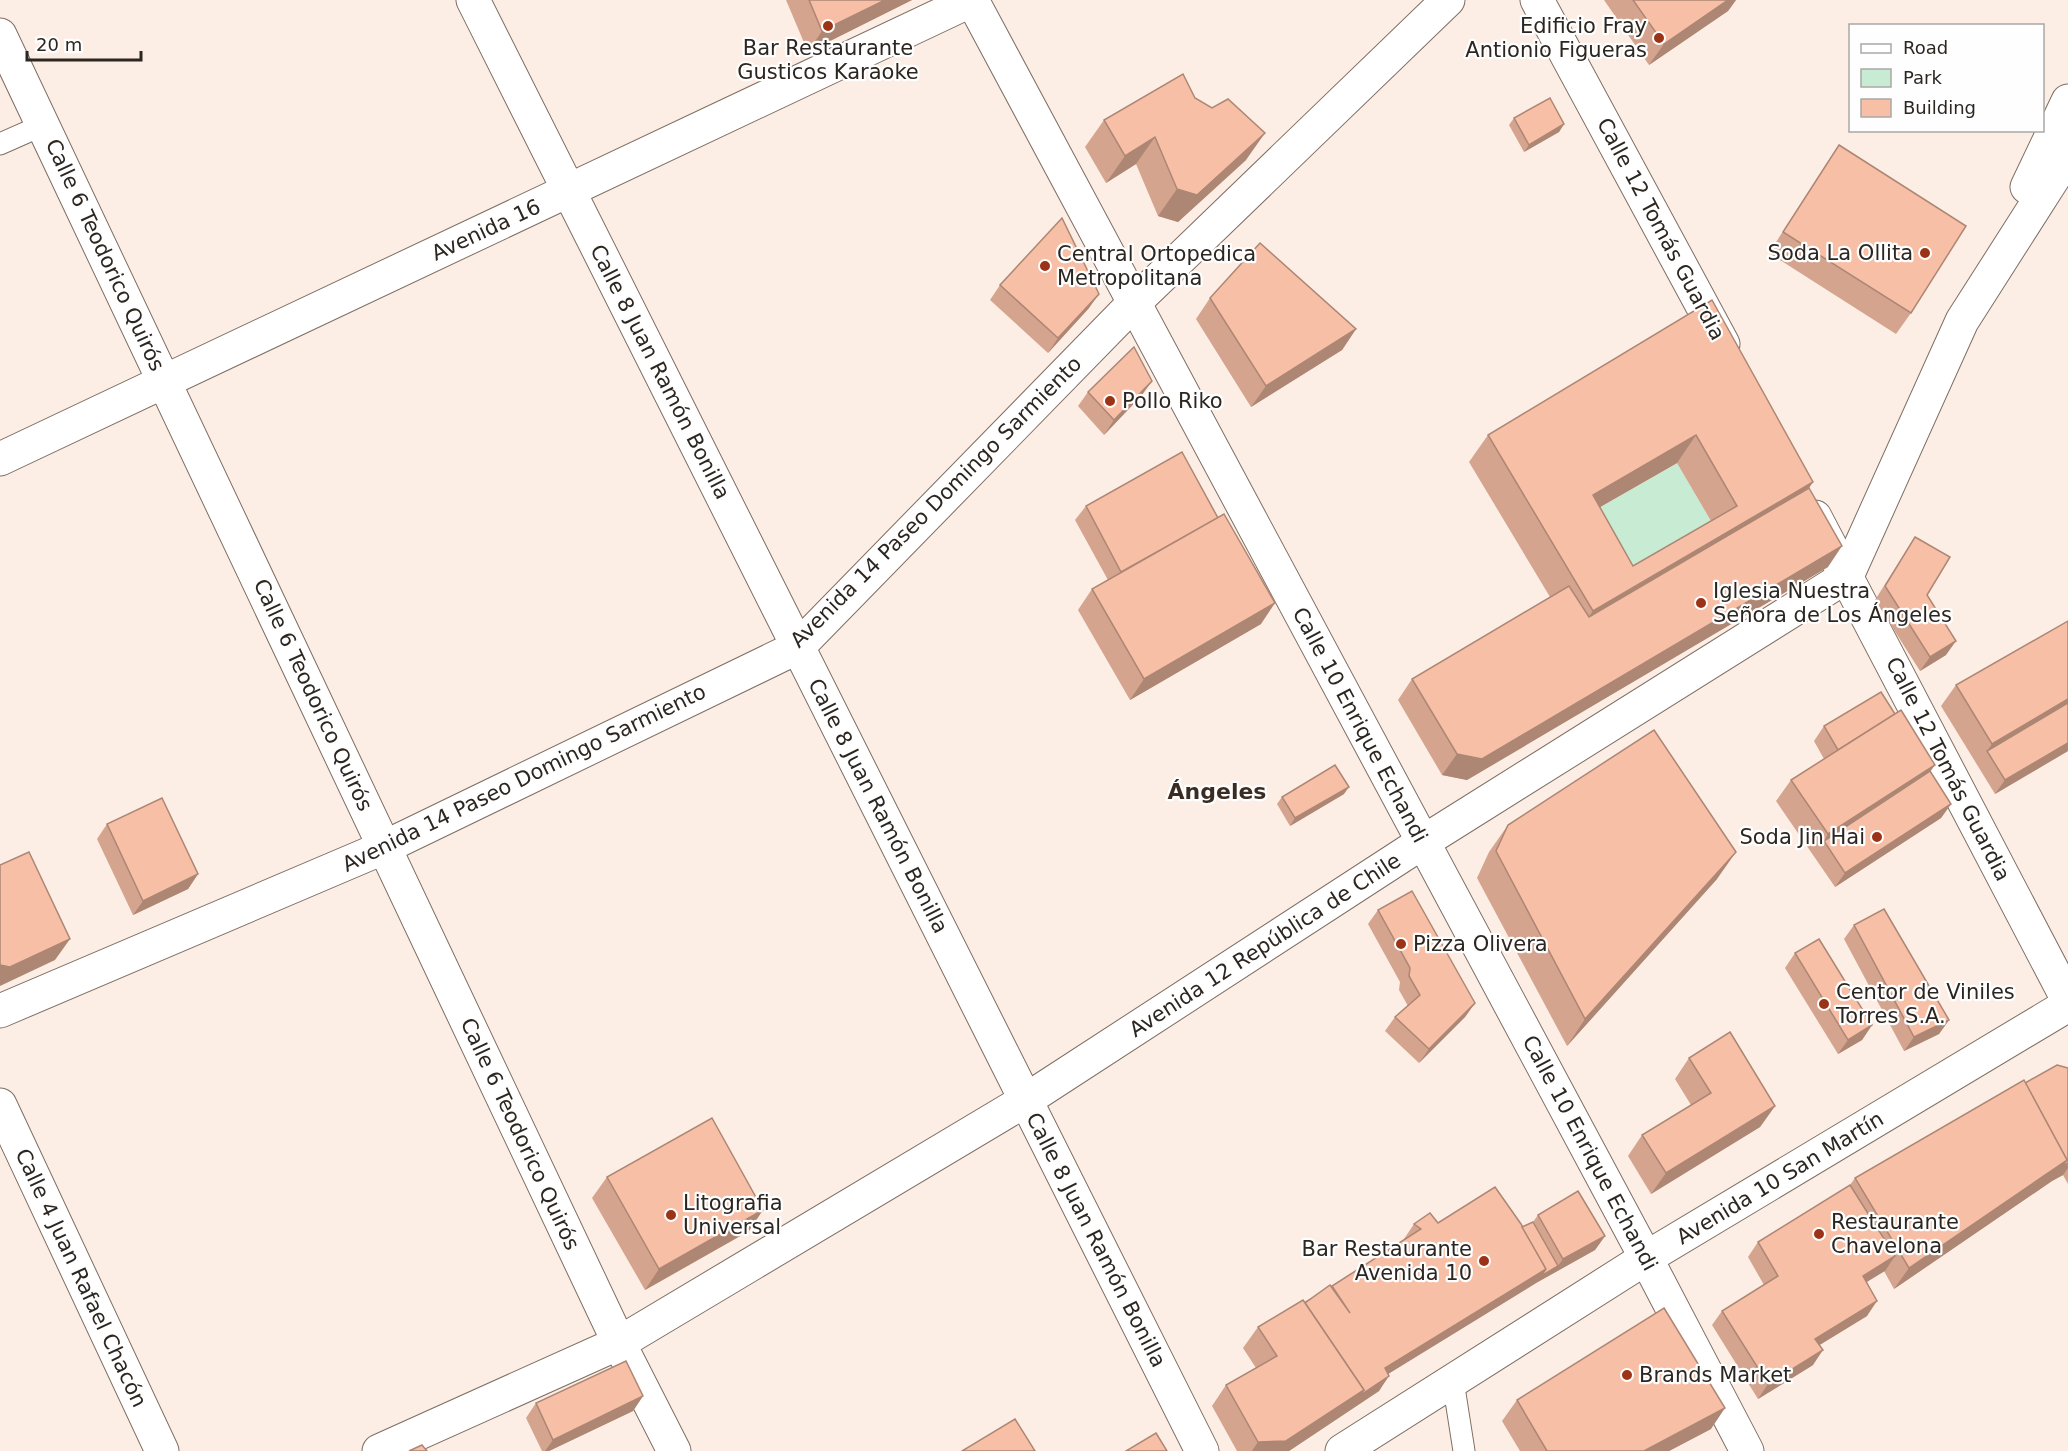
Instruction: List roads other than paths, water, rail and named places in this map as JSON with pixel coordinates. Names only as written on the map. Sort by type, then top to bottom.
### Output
[{"type":"street","name":"Calle 8 Juan Ramón Bonilla","points":[[473,0],[1202,1451]]},
{"type":"street","name":"Avenida 16","points":[[0,459],[570,192],[972,0]]},
{"type":"street","name":"Calle 10 Enrique Echandi","points":[[972,0],[1646,1258],[1747,1451]]},
{"type":"street","name":"Avenida 14 Paseo Domingo Sarmiento","points":[[0,1011],[385,847],[798,646],[1134,303],[1448,0]]},
{"type":"street","name":"Calle 12 Tomás Guardia","points":[[1537,0],[1735,367]]},
{"type":"street","name":"Calle 6 Teodorico Quirós","points":[[0,35],[619,1343],[674,1451]]},
{"type":"street","points":[[1847,576],[1962,321],[2068,100]]},
{"type":"street","points":[[1962,321],[2068,155]]},
{"type":"street","name":"Calle 12 Tomás Guardia","points":[[1802,492],[2068,1003]]},
{"type":"street","name":"Avenida 12 República de Chile","points":[[379,1451],[619,1343],[1026,1100],[1423,842],[1847,576]]},
{"type":"street","name":"Avenida 10 San Martín","points":[[1342,1451],[1646,1258],[2068,1003]]},
{"type":"street","name":"Calle 4 Juan Rafael Chacón","points":[[0,1105],[162,1451]]},
{"type":"lane","points":[[0,144],[43,125]]},
{"type":"lane","points":[[1453,1381],[1464,1451]]},
{"type":"place","name":"Bar Restaurante Gusticos Karaoke","points":[[828,26]]},
{"type":"place","name":"Edificio Fray Antionio Figueras","points":[[1659,38]]},
{"type":"place","name":"Soda La Ollita","points":[[1925,253]]},
{"type":"place","name":"Central Ortopedica Metropolitana","points":[[1045,266]]},
{"type":"place","name":"Pollo Riko","points":[[1110,401]]},
{"type":"place","name":"Iglesia Nuestra Señora de Los Ángeles","points":[[1701,603]]},
{"type":"place","name":"Soda Jin Hai","points":[[1877,837]]},
{"type":"place","name":"Pizza Olivera","points":[[1401,944]]},
{"type":"place","name":"Centor de Viniles Torres S.A.","points":[[1824,1004]]},
{"type":"place","name":"Litografia Universal","points":[[671,1215]]},
{"type":"place","name":"Restaurante Chavelona","points":[[1819,1234]]},
{"type":"place","name":"Bar Restaurante Avenida 10","points":[[1484,1261]]},
{"type":"place","name":"Brands Market","points":[[1627,1375]]},
{"type":"district","name":"Ángeles","points":[[1217,791]]}]
